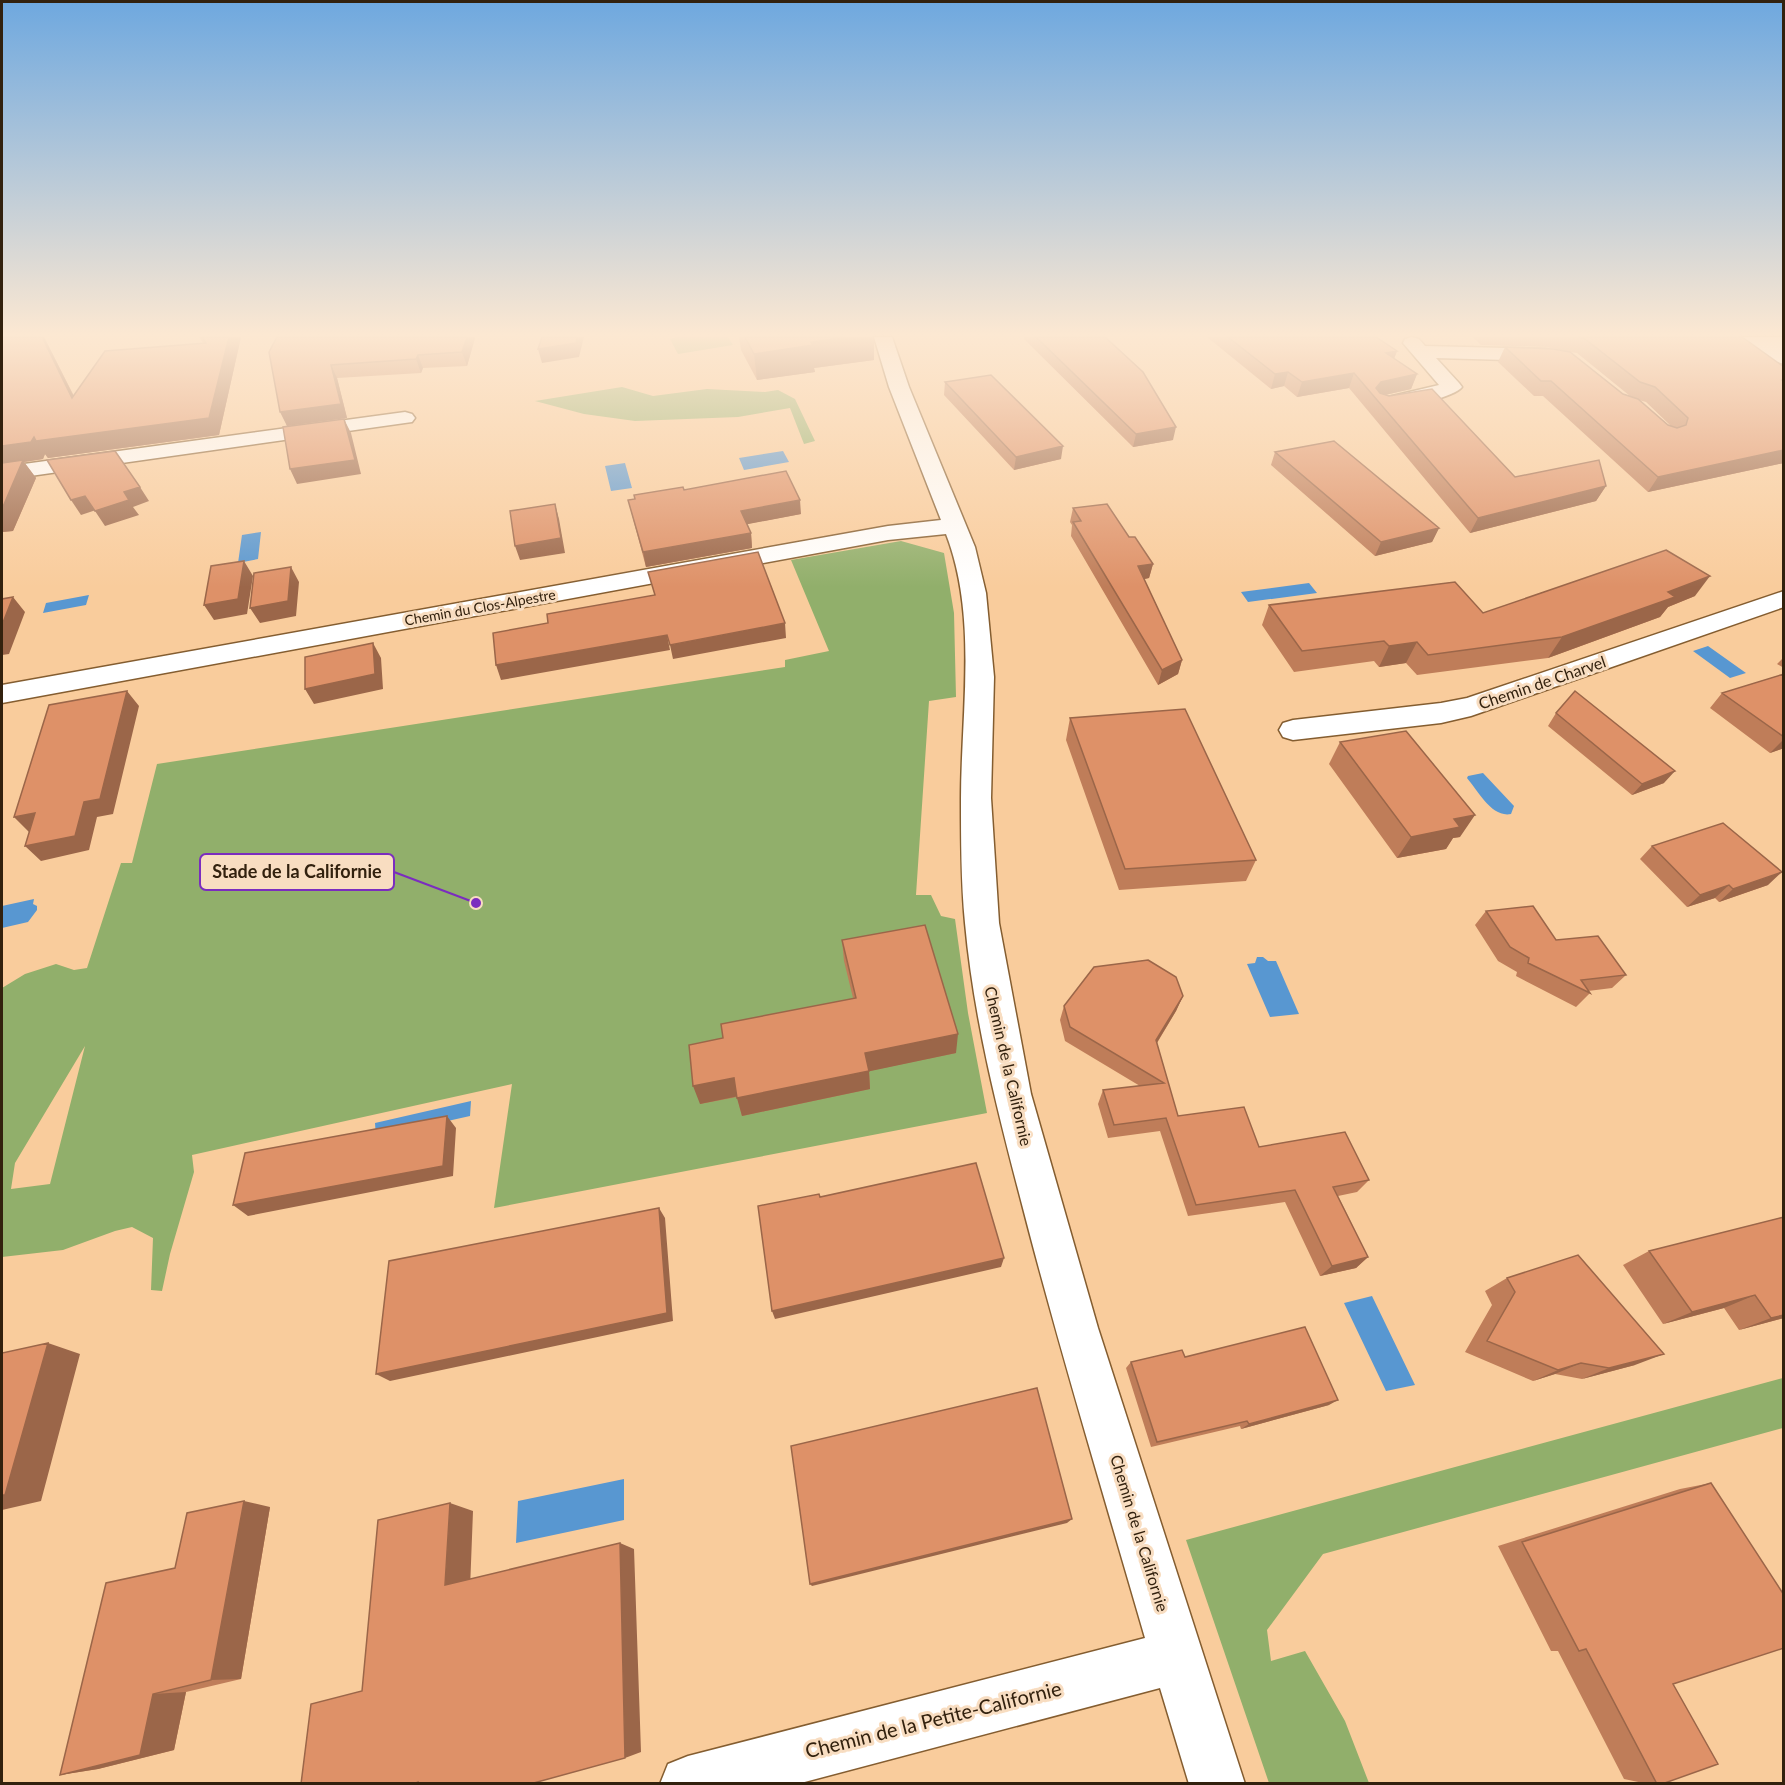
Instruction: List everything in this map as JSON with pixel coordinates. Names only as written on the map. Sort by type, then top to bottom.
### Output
[{"type":"street","points":[[2,474],[388,420]]},
{"type":"street","name":"Chemin de la Californie","points":[[913,420],[956,526],[973,593],[979,649],[980,721],[976,839],[982,923],[1012,1094],[1076,1328],[1179,1656],[1216,1784]]},
{"type":"street","name":"Chemin du Clos-Alpestre","points":[[2,696],[877,535],[956,526]]},
{"type":"street","name":"Chemin de Charvel","points":[[1293,730],[1441,713],[1471,707],[1784,598]]},
{"type":"street","name":"Chemin de la Petite-Californie","points":[[688,1784],[1179,1656]]},
{"type":"green space","points":[[795,420],[805,420],[815,441],[804,444]]},
{"type":"green space","points":[[901,541],[944,553],[954,613],[956,697],[929,701],[916,895],[931,895],[941,916],[955,919],[968,1013],[987,1113],[494,1208],[512,1084],[192,1155],[194,1172],[170,1254],[162,1291],[151,1290],[153,1238],[132,1227],[63,1250],[2,1257],[2,988],[25,974],[56,964],[74,970],[87,968],[121,863],[132,863],[157,764],[785,667],[785,660],[829,651],[791,560]],"holes":[[[85,1046],[50,1184],[11,1189],[15,1163]]]},
{"type":"green space","points":[[1783,1378],[1783,1428],[1323,1554],[1267,1630],[1271,1661],[1305,1651],[1345,1721],[1369,1783],[1269,1783],[1186,1540]]},
{"type":"water","points":[[783,451],[789,462],[744,470],[739,458]]},
{"type":"water","points":[[625,463],[632,488],[611,491],[605,466]]},
{"type":"water","points":[[261,532],[258,559],[238,563],[242,535]]},
{"type":"water","points":[[1309,583],[1317,593],[1248,602],[1241,592]]},
{"type":"water","points":[[89,595],[86,605],[43,613],[46,603]]},
{"type":"water","points":[[1708,646],[1746,673],[1730,678],[1693,651]]},
{"type":"water","points":[[1483,773],[1514,806],[1511,814],[1504,814],[1492,808],[1467,778]]},
{"type":"water","points":[[34,899],[33,904],[37,906],[37,910],[28,922],[2,928],[2,906]]},
{"type":"water","points":[[1257,957],[1276,961],[1299,1014],[1270,1017],[1247,964],[1255,963]]},
{"type":"water","points":[[471,1101],[470,1116],[376,1137],[375,1123]]},
{"type":"water","points":[[1372,1296],[1415,1385],[1386,1391],[1344,1303]]},
{"type":"water","points":[[624,1479],[624,1520],[516,1543],[518,1501]]},
{"type":"building","points":[[2,420],[192,420],[36,441],[34,437],[31,442],[2,446]]},
{"type":"building","points":[[344,420],[355,460],[290,469],[283,427]]},
{"type":"building","points":[[981,420],[1037,420],[1063,446],[1016,457]]},
{"type":"building","points":[[1122,420],[1172,420],[1176,427],[1136,434]]},
{"type":"building","points":[[1394,420],[1462,420],[1515,477],[1599,460],[1606,486],[1478,518]]},
{"type":"building","points":[[1595,420],[1663,420],[1677,428],[1686,425],[1687,420],[1784,420],[1784,450],[1658,477]]},
{"type":"building","points":[[1334,441],[1439,528],[1381,542],[1275,452]]},
{"type":"building","points":[[115,451],[140,487],[124,492],[129,500],[95,511],[85,496],[71,500],[47,460]]},
{"type":"building","points":[[23,460],[2,509],[2,463]]},
{"type":"building","points":[[786,471],[800,500],[741,511],[751,533],[643,552],[628,500],[635,499],[634,495],[683,487],[684,490]]},
{"type":"building","points":[[555,504],[561,538],[515,546],[510,511]]},
{"type":"building","points":[[1107,504],[1129,537],[1135,537],[1153,564],[1138,566],[1182,660],[1162,670],[1073,522],[1081,521],[1073,508]]},
{"type":"building","points":[[1666,550],[1710,576],[1668,592],[1675,597],[1562,637],[1428,655],[1417,642],[1389,646],[1384,641],[1302,651],[1269,605],[1455,582],[1483,613]]},
{"type":"building","points":[[758,552],[785,623],[670,645],[667,635],[496,665],[493,633],[548,623],[547,614],[655,595],[648,572]]},
{"type":"building","points":[[244,561],[238,599],[204,605],[211,566]]},
{"type":"building","points":[[291,567],[288,601],[250,608],[254,573]]},
{"type":"building","points":[[13,597],[2,625],[2,599]]},
{"type":"building","points":[[373,643],[375,674],[305,689],[305,657]]},
{"type":"building","points":[[1784,674],[1784,737],[1722,693]]},
{"type":"building","points":[[127,691],[100,799],[84,802],[75,836],[25,846],[35,813],[14,817],[49,705]]},
{"type":"building","points":[[1575,691],[1675,771],[1642,784],[1556,713]]},
{"type":"building","points":[[1185,709],[1256,860],[1125,869],[1070,718]]},
{"type":"building","points":[[1406,731],[1475,815],[1454,819],[1460,827],[1411,837],[1340,742]]},
{"type":"building","points":[[1723,823],[1782,872],[1733,889],[1729,885],[1700,895],[1652,846]]},
{"type":"building","points":[[1533,906],[1556,940],[1598,936],[1626,975],[1581,980],[1590,993],[1528,963],[1529,958],[1510,947],[1486,911]]},
{"type":"building","points":[[925,925],[958,1034],[865,1053],[869,1071],[737,1098],[734,1078],[693,1086],[689,1045],[723,1038],[721,1024],[856,998],[842,940]]},
{"type":"building","points":[[1148,960],[1176,977],[1183,996],[1156,1040],[1178,1116],[1244,1107],[1259,1147],[1345,1132],[1369,1180],[1333,1187],[1368,1257],[1332,1266],[1295,1190],[1196,1205],[1166,1118],[1114,1125],[1103,1090],[1164,1083],[1070,1027],[1064,1006],[1094,967]]},
{"type":"building","points":[[447,1116],[443,1166],[233,1205],[245,1153]]},
{"type":"building","points":[[976,1163],[1004,1258],[772,1311],[758,1206],[819,1194],[820,1197]]},
{"type":"building","points":[[659,1208],[667,1313],[376,1374],[389,1261]]},
{"type":"building","points":[[1784,1217],[1784,1315],[1771,1318],[1755,1295],[1692,1312],[1649,1251]]},
{"type":"building","points":[[1578,1255],[1664,1354],[1609,1368],[1581,1363],[1558,1370],[1487,1341],[1515,1292],[1507,1278]]},
{"type":"building","points":[[1305,1327],[1338,1400],[1249,1424],[1247,1421],[1157,1442],[1131,1362],[1182,1350],[1185,1357]]},
{"type":"building","points":[[48,1343],[5,1495],[2,1495],[2,1353]]},
{"type":"building","points":[[1037,1388],[1072,1519],[810,1584],[791,1446]]},
{"type":"building","points":[[1711,1483],[1784,1595],[1784,1648],[1673,1684],[1718,1764],[1657,1784],[1586,1649],[1579,1651],[1522,1542]]},
{"type":"building","points":[[244,1501],[211,1680],[153,1694],[140,1755],[60,1775],[106,1583],[175,1568],[187,1513]]},
{"type":"building","points":[[450,1503],[445,1585],[620,1543],[625,1758],[530,1784],[418,1784],[418,1782],[413,1784],[301,1784],[311,1704],[362,1691],[378,1520]]},
{"type":"place","name":"Stade de la Californie","points":[[476,903]]}]
